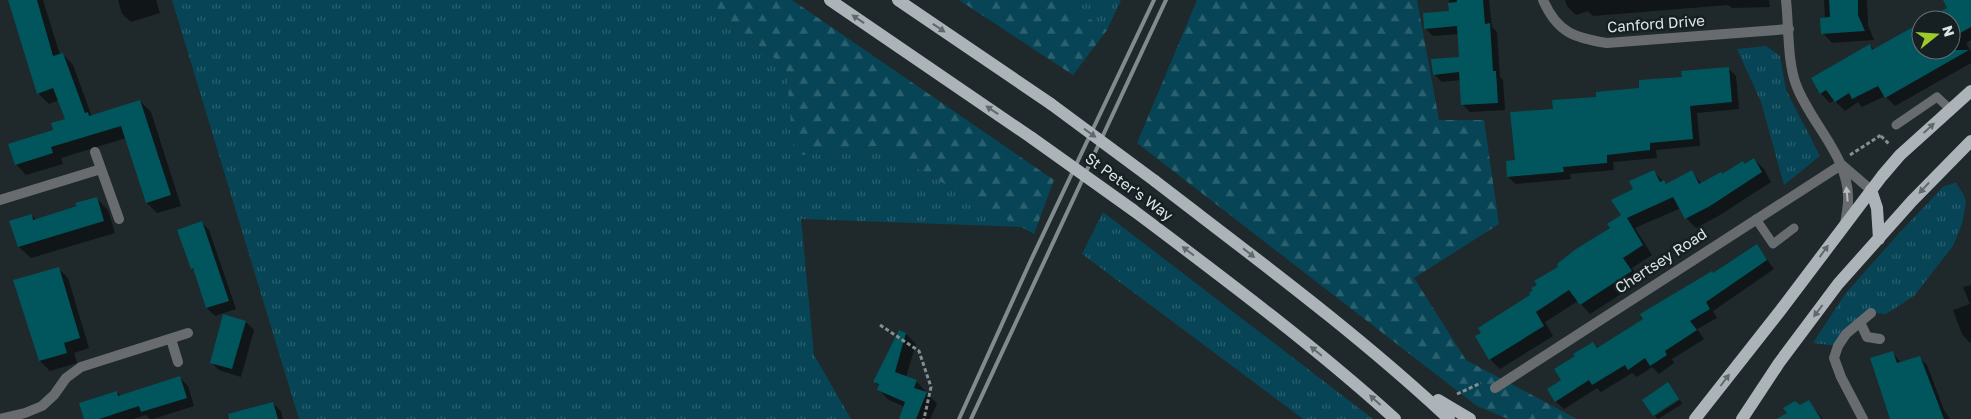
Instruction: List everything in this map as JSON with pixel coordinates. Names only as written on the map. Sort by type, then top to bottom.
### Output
[{"type":"main road","name":"St Peter's Way","points":[[830,0],[1032,138],[1133,210],[1281,322],[1354,382],[1395,419]]},
{"type":"main road","name":"St Peter's Way","points":[[898,0],[1051,104],[1155,181],[1406,379],[1449,419]]},
{"type":"main road","points":[[1696,419],[1780,311],[1870,190],[1900,155],[1971,91]]},
{"type":"main road","points":[[1742,419],[1779,363],[1838,284],[1942,169],[1971,141]]},
{"type":"main road","points":[[1870,190],[1877,208],[1879,239]]},
{"type":"main road","points":[[1406,379],[1470,419]]},
{"type":"street","name":"Canford Drive","points":[[1543,0],[1550,16],[1564,31],[1581,39],[1607,43],[1789,29]]},
{"type":"street","points":[[1786,0],[1791,56],[1796,86],[1841,165],[1870,190]]},
{"type":"street","points":[[95,152],[119,219]]},
{"type":"street","points":[[1841,165],[1848,200],[1845,224]]},
{"type":"street","name":"Chertsey Road","points":[[1495,388],[1841,165]]},
{"type":"street","points":[[0,200],[101,169]]},
{"type":"street","points":[[1863,419],[1841,377],[1834,358],[1838,346],[1846,334],[1871,313]]},
{"type":"street","points":[[1860,322],[1867,337],[1880,339]]},
{"type":"street","points":[[0,419],[25,413],[42,406],[54,395],[66,378],[81,367],[188,333]]},
{"type":"street","points":[[171,339],[178,362]]},
{"type":"lane","points":[[1896,125],[1937,97],[1950,109]]},
{"type":"lane","points":[[1756,220],[1773,244],[1794,228]]},
{"type":"path","points":[[1841,165],[1851,154],[1881,136],[1893,148]]},
{"type":"path","points":[[880,325],[919,350],[931,387],[924,419]]},
{"type":"path","points":[[1456,394],[1485,381],[1495,388]]},
{"type":"green space","points":[[172,0],[704,0],[786,68],[795,155],[877,146],[1022,227],[801,219],[814,355],[851,419],[299,419]]},
{"type":"green space","points":[[704,0],[792,0],[1054,180],[1034,234],[877,146],[794,156],[786,68]]},
{"type":"green space","points":[[959,0],[1060,0],[1107,30],[1073,75]]},
{"type":"green space","points":[[1060,0],[1121,0],[1107,30]]},
{"type":"green space","points":[[1197,0],[1417,0],[1439,120],[1484,120],[1499,224],[1414,278],[1466,360],[1577,419],[1508,419],[1477,406],[1137,143]]},
{"type":"green space","points":[[1766,46],[1780,56],[1786,90],[1820,156],[1784,185],[1761,102],[1737,49]]},
{"type":"green space","points":[[1956,183],[1964,195],[1966,203],[1962,224],[1953,246],[1914,296],[1886,314],[1871,313],[1838,346],[1813,343],[1845,294],[1902,230],[1944,186]]},
{"type":"green space","points":[[1103,212],[1373,419],[1303,419],[1082,254]]},
{"type":"building","points":[[8,0],[37,0],[53,56],[63,53],[85,113],[88,112],[89,116],[140,100],[171,195],[146,203],[121,126],[51,147],[53,153],[15,165],[8,144],[53,130],[51,123],[65,119],[53,88],[37,94]]},
{"type":"building","points":[[1457,0],[1483,0],[1485,24],[1490,23],[1493,71],[1496,71],[1498,103],[1461,105],[1459,72],[1433,75],[1431,59],[1459,57],[1457,26],[1424,29],[1423,13],[1449,11],[1448,3],[1457,2]]},
{"type":"building","points":[[1829,0],[1858,0],[1858,15],[1865,31],[1821,34],[1820,18],[1830,17]]},
{"type":"building","points":[[1943,0],[1971,0],[1971,27],[1961,32],[1961,10],[1943,10],[1947,8]]},
{"type":"building","points":[[1911,28],[1911,60],[1952,60],[1885,98],[1878,86],[1852,99],[1849,93],[1835,102],[1826,90],[1820,94],[1811,78],[1870,44],[1872,50]]},
{"type":"building","points":[[1961,50],[1969,50],[1961,55]]},
{"type":"building","points":[[1729,67],[1732,102],[1690,106],[1693,139],[1650,143],[1650,150],[1607,155],[1607,163],[1563,167],[1564,172],[1507,177],[1506,161],[1515,160],[1510,112],[1553,109],[1552,100],[1596,97],[1596,92],[1639,88],[1639,80],[1682,77],[1681,71]]},
{"type":"building","points":[[1754,158],[1762,172],[1710,206],[1685,219],[1673,197],[1627,218],[1643,245],[1623,258],[1632,271],[1580,305],[1569,290],[1536,312],[1544,326],[1489,360],[1475,336],[1481,333],[1478,328],[1530,295],[1529,293],[1533,290],[1531,288],[1537,285],[1534,281],[1558,267],[1557,264],[1576,249],[1610,228],[1607,224],[1621,215],[1611,200],[1633,189],[1629,181],[1654,170],[1660,182],[1664,180],[1666,184],[1692,170],[1699,184],[1721,172],[1722,174],[1743,161],[1744,164]]},
{"type":"building","points":[[97,197],[104,221],[18,247],[9,221],[32,214],[33,220],[77,206],[75,203]]},
{"type":"building","points":[[202,221],[229,301],[206,308],[193,268],[191,269],[177,230]]},
{"type":"building","points":[[1757,244],[1767,260],[1706,302],[1710,309],[1690,321],[1697,330],[1665,351],[1667,355],[1650,366],[1645,358],[1628,370],[1625,365],[1592,385],[1589,380],[1555,402],[1547,389],[1561,380],[1554,369],[1575,356],[1573,354],[1593,342],[1597,348],[1643,319],[1640,314],[1712,271],[1713,273]]},
{"type":"building","points":[[59,267],[80,338],[64,343],[67,353],[39,361],[13,280]]},
{"type":"building","points":[[223,314],[246,321],[232,369],[210,363]]},
{"type":"building","points":[[899,330],[906,333],[895,372],[917,380],[914,388],[927,392],[916,419],[899,419],[905,402],[877,390],[879,384],[873,382]]},
{"type":"building","points":[[1893,351],[1897,363],[1920,356],[1944,419],[1890,419],[1870,358]]},
{"type":"building","points":[[180,376],[187,398],[141,412],[139,406],[99,419],[84,419],[79,403],[117,391],[118,396]]},
{"type":"building","points":[[1668,382],[1679,399],[1653,416],[1642,400]]},
{"type":"building","points":[[1809,400],[1821,419],[1776,419],[1787,413],[1783,408],[1795,401],[1800,405]]},
{"type":"building","points":[[273,402],[278,419],[229,419],[228,414]]},
{"type":"railway","points":[[959,419],[1031,260],[1154,0]]},
{"type":"railway","points":[[971,419],[1166,0]]}]
